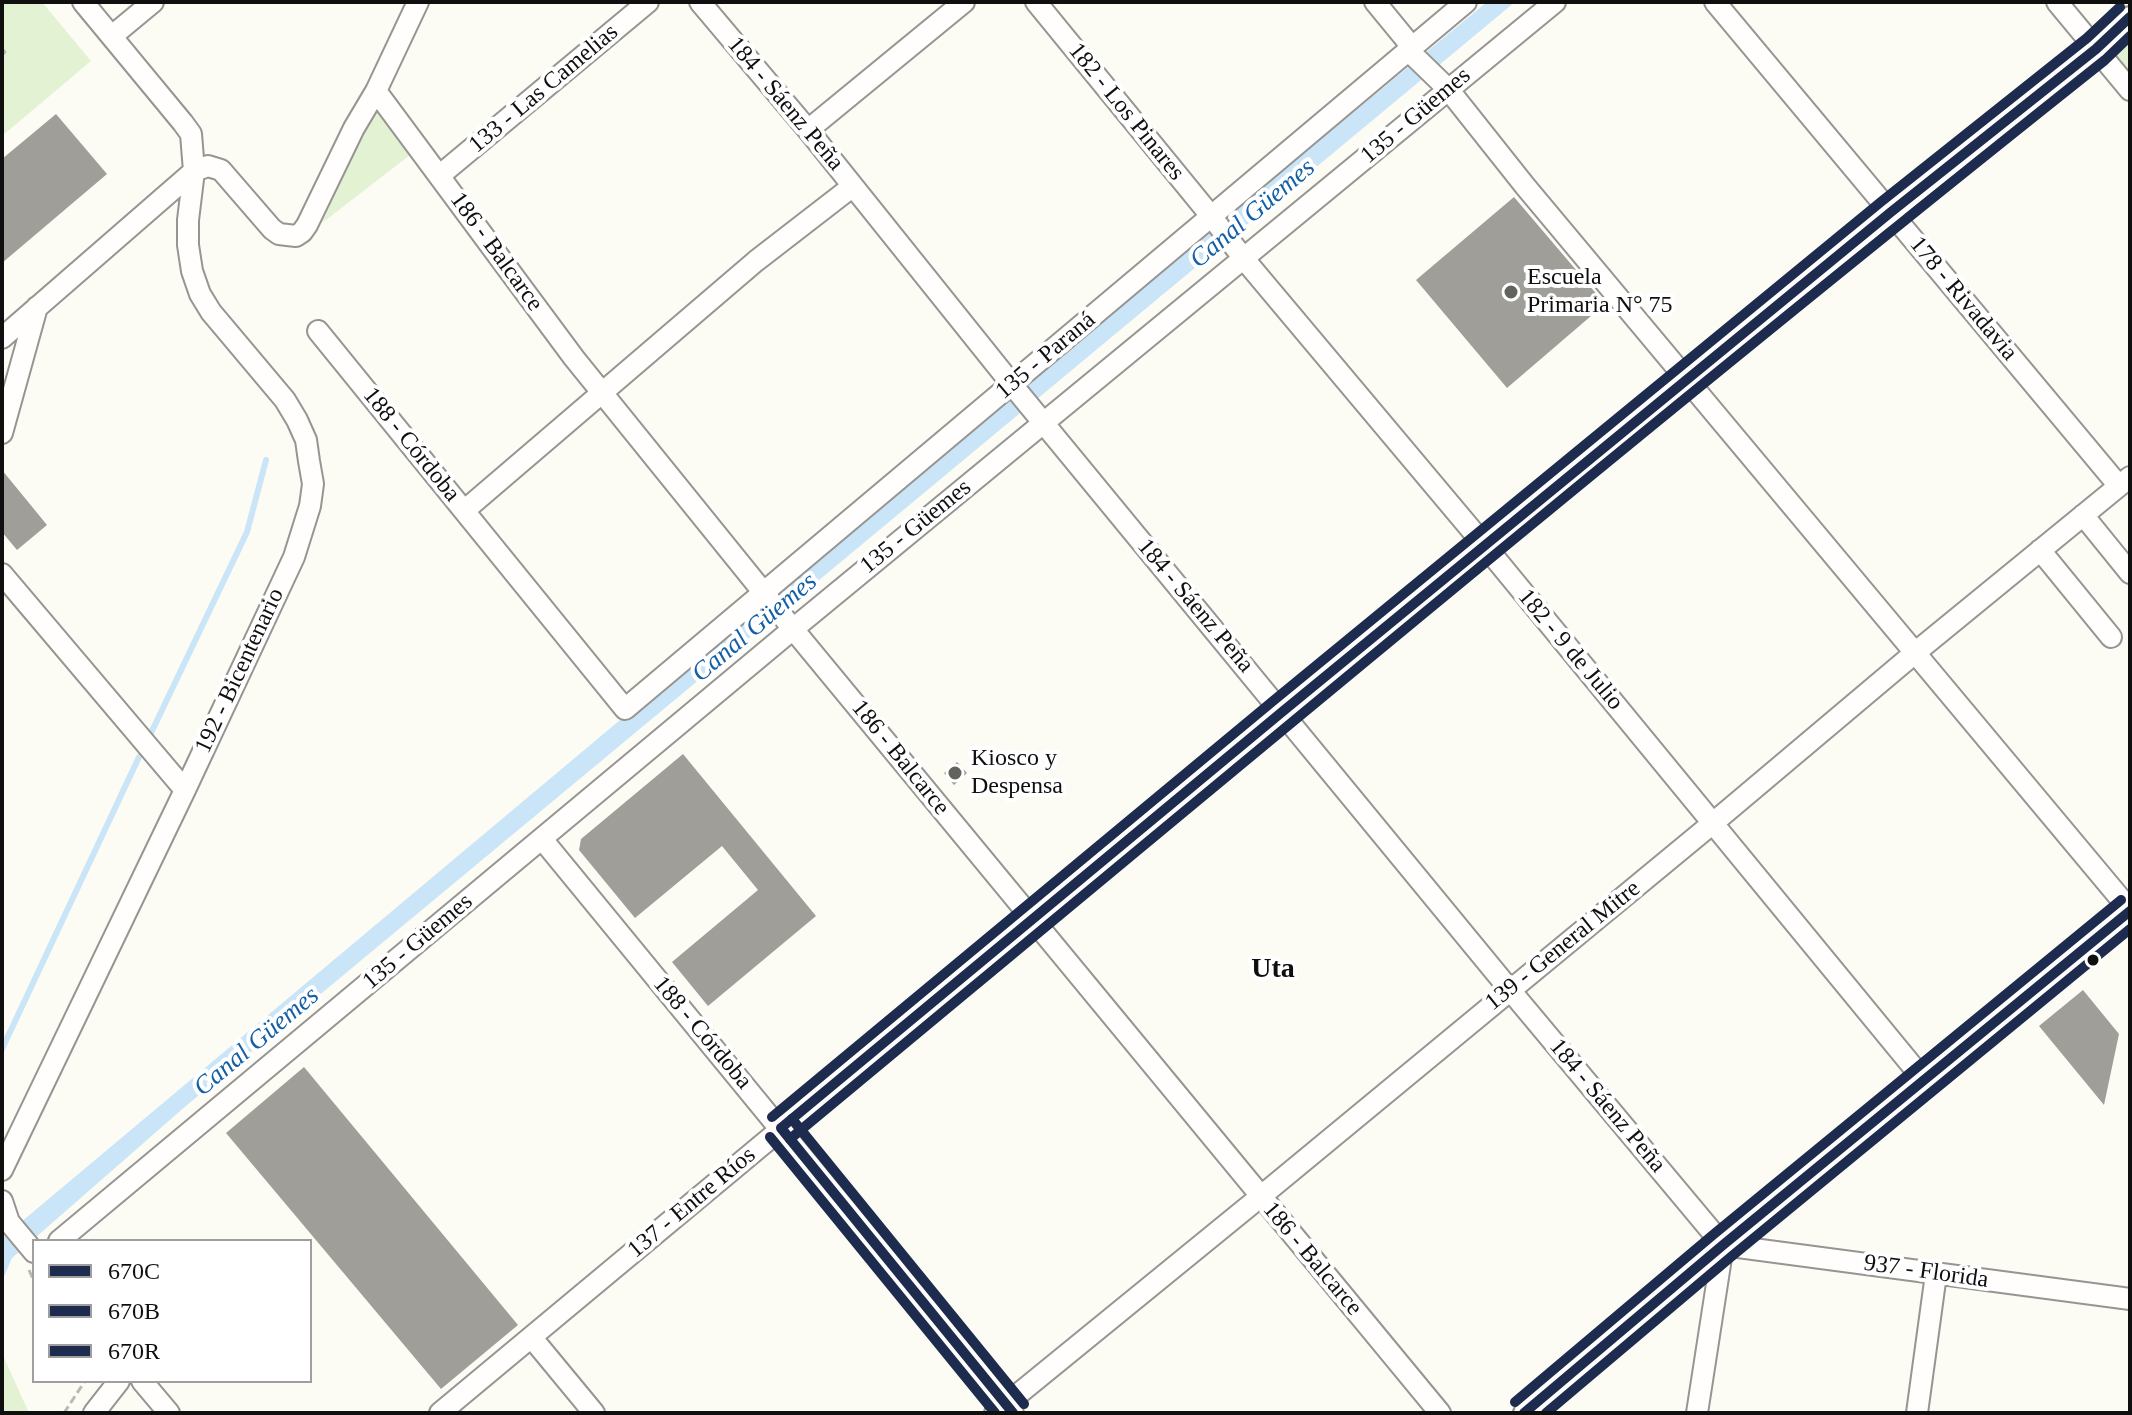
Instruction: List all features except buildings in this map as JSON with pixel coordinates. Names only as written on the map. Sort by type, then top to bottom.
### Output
[{"type":"street","points":[[83,2],[191,134],[194,171]]},
{"type":"street","points":[[112,36],[153,2]]},
{"type":"street","points":[[2,338],[194,171],[208,166],[221,170],[279,234],[296,236],[302,232],[376,91],[418,2]]},
{"type":"street","name":"133 - Las Camelias","points":[[439,176],[648,2]]},
{"type":"street","name":"184 - Sáenz Peña","points":[[700,2],[1510,990],[1723,1245]]},
{"type":"street","points":[[808,130],[964,2]]},
{"type":"street","name":"182 - Los Pinares","points":[[1036,2],[1213,219]]},
{"type":"street","points":[[1375,2],[1413,52],[1443,84],[2130,910],[1524,1413]]},
{"type":"street","name":"135 - Paraná","points":[[625,709],[767,596],[1015,388],[1413,52],[1466,2]]},
{"type":"street","name":"135 - Güemes","points":[[61,1239],[542,839],[790,625],[1039,417],[1241,255],[1443,84],[1555,2]]},
{"type":"street","name":"178 - Rivadavia","points":[[1715,2],[1891,212],[2124,481]]},
{"type":"street","points":[[2057,2],[2130,90]]},
{"type":"street","name":"137 - Entre Ríos","points":[[440,1413],[1282,712],[1891,212],[2096,49],[2130,17]]},
{"type":"street","name":"186 - Balcarce","points":[[376,91],[574,358],[790,625],[1440,1413]]},
{"type":"street","name":"192 - Bicentenario","points":[[2,1170],[294,557],[310,506],[313,484],[306,440],[297,420],[285,400],[211,312],[200,294],[192,271],[188,220],[194,171]]},
{"type":"street","points":[[465,510],[756,261],[853,186]]},
{"type":"street","name":"182 - 9 de Julio","points":[[1213,219],[1923,1079]]},
{"type":"street","points":[[2,433],[37,307]]},
{"type":"street","name":"188 - Córdoba","points":[[318,331],[625,709]]},
{"type":"street","name":"139 - General Mitre","points":[[1004,1410],[2124,481]]},
{"type":"street","points":[[2083,515],[2130,573]]},
{"type":"street","points":[[2040,550],[2111,637]]},
{"type":"street","points":[[2,574],[185,790]]},
{"type":"street","name":"188 - Córdoba","points":[[542,839],[781,1128],[1004,1410]]},
{"type":"street","points":[[2,1201],[9,1222],[32,1257]]},
{"type":"street","points":[[1697,1413],[1723,1245]]},
{"type":"street","name":"937 - Florida","points":[[1723,1245],[2130,1299]]},
{"type":"street","points":[[1917,1413],[1936,1274]]},
{"type":"street","points":[[532,1338],[594,1413]]},
{"type":"street","points":[[94,1413],[117,1383]]},
{"type":"street","points":[[144,1383],[169,1413]]},
{"type":"path","points":[[2,49],[5,52],[2,55]]},
{"type":"path","points":[[64,1413],[84,1383]]},
{"type":"green space","points":[[2,2],[42,2],[91,61],[2,136]]},
{"type":"green space","points":[[2130,30],[2130,73],[2108,50]]},
{"type":"green space","points":[[375,105],[410,155],[322,223]]},
{"type":"green space","points":[[2,1353],[29,1413],[2,1413]]},
{"type":"water","name":"Canal Güemes","points":[[1487,2],[1515,2],[187,1105],[12,1258],[2,1281],[2,1238],[805,565]]},
{"type":"waterway","points":[[151,733],[247,532],[266,460]]},
{"type":"waterway","points":[[2,1049],[139,757]]},
{"type":"transit line","name":"670R","points":[[772,1117],[1882,201],[2087,38],[2120,7]]},
{"type":"transit line","name":"670C","points":[[781,1128],[1891,212],[2096,49],[2130,17]]},
{"type":"transit line","name":"670B","points":[[790,1139],[1444,596],[2105,60],[2130,36]]},
{"type":"transit line","name":"670R","points":[[1515,1402],[1714,1234],[2121,900]]},
{"type":"transit line","name":"670C","points":[[1524,1413],[1723,1245],[2130,911]]},
{"type":"transit line","name":"670B","points":[[1546,1413],[2130,929]]},
{"type":"transit line","name":"670R","points":[[792,1119],[1024,1404]]},
{"type":"transit line","name":"670C","points":[[781,1128],[1013,1413]]},
{"type":"transit line","name":"670B","points":[[770,1137],[995,1413]]},
{"type":"place","name":"Escuela Primaria N° 75","points":[[1511,292]]},
{"type":"place","name":"Kiosco y Despensa","points":[[955,773]]},
{"type":"district","name":"Uta","points":[[1273,970]]}]
